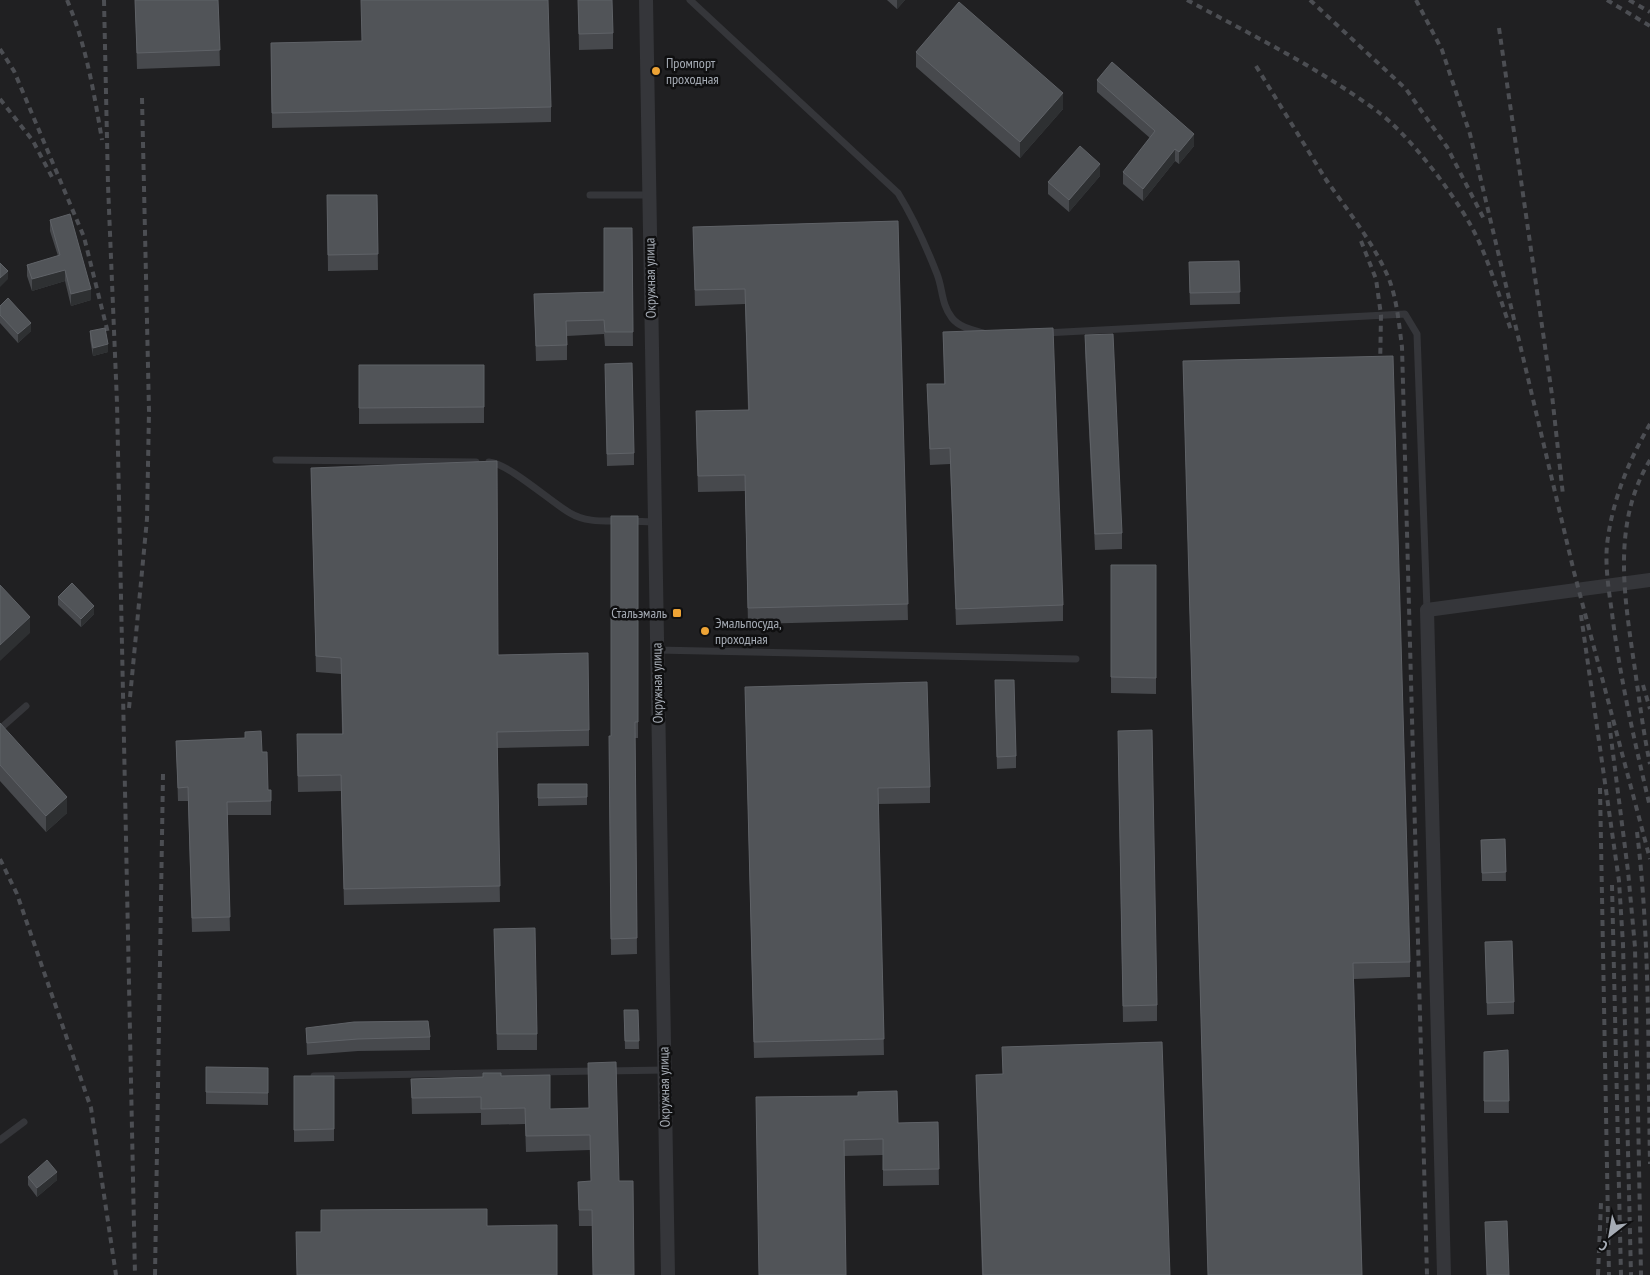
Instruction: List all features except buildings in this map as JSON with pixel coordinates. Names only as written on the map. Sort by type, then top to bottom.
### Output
[{"type":"street","name":"Окружная улица","points":[[646,0],[668,1275]]},
{"type":"street","points":[[1444,1275],[1427,610],[1650,580]]},
{"type":"lane","points":[[690,0],[898,193],[915,221],[939,276],[942,301],[952,319],[965,328],[992,336]]},
{"type":"lane","points":[[590,195],[649,195]]},
{"type":"lane","points":[[1040,333],[1405,314],[1417,334],[1427,610]]},
{"type":"lane","points":[[276,460],[493,462],[530,483],[571,514],[591,521],[654,522]]},
{"type":"lane","points":[[656,650],[1076,659]]},
{"type":"lane","points":[[0,729],[26,706]]},
{"type":"lane","points":[[307,1076],[664,1070]]},
{"type":"lane","points":[[0,1140],[24,1122]]},
{"type":"shaded area","points":[[0,0],[1650,0],[1650,1275],[0,1275]]},
{"type":"railway","points":[[67,0],[84,51],[102,140]]},
{"type":"railway","points":[[104,0],[108,185],[117,403],[135,1275]]},
{"type":"railway","points":[[1187,0],[1284,52],[1331,80],[1377,111],[1402,134],[1428,163],[1452,195],[1470,224],[1488,263],[1511,330]]},
{"type":"railway","points":[[1310,0],[1406,89],[1447,147],[1485,221]]},
{"type":"railway","points":[[1416,0],[1442,50],[1470,134],[1574,572],[1650,859]]},
{"type":"railway","points":[[1607,0],[1650,26]]},
{"type":"railway","points":[[1629,0],[1650,12]]},
{"type":"railway","points":[[1499,28],[1552,395],[1563,495]]},
{"type":"railway","points":[[0,49],[14,71],[84,237],[108,333]]},
{"type":"railway","points":[[1256,66],[1328,183]]},
{"type":"railway","points":[[129,708],[147,519],[149,411],[142,98]]},
{"type":"railway","points":[[0,99],[33,141],[53,179]]},
{"type":"railway","points":[[1325,178],[1368,240],[1389,279],[1396,304],[1402,347],[1427,1275]]},
{"type":"railway","points":[[1361,241],[1376,279],[1381,315],[1380,371]]},
{"type":"railway","points":[[1650,424],[1622,482],[1609,529],[1607,545],[1609,588],[1619,662],[1633,735],[1650,807]]},
{"type":"railway","points":[[1650,460],[1638,484],[1630,509],[1624,559],[1627,611],[1650,764]]},
{"type":"railway","points":[[1581,615],[1619,881],[1623,944],[1631,1275]]},
{"type":"railway","points":[[1643,685],[1650,709]]},
{"type":"railway","points":[[1609,722],[1628,871],[1635,947],[1641,1275]]},
{"type":"railway","points":[[155,1275],[163,774]]},
{"type":"railway","points":[[1600,788],[1609,1275]]},
{"type":"railway","points":[[1637,832],[1646,955],[1650,1164]]},
{"type":"railway","points":[[0,859],[17,894],[91,1108],[116,1275]]},
{"type":"railway","points":[[1612,885],[1621,1275]]},
{"type":"railway","points":[[1598,1275],[1601,1203]]},
{"type":"place","name":"Промпорт проходная","points":[[656,71]]},
{"type":"place","name":"Стальэмаль","points":[[677,613]]},
{"type":"place","name":"Эмальпосуда, проходная","points":[[705,631]]}]
